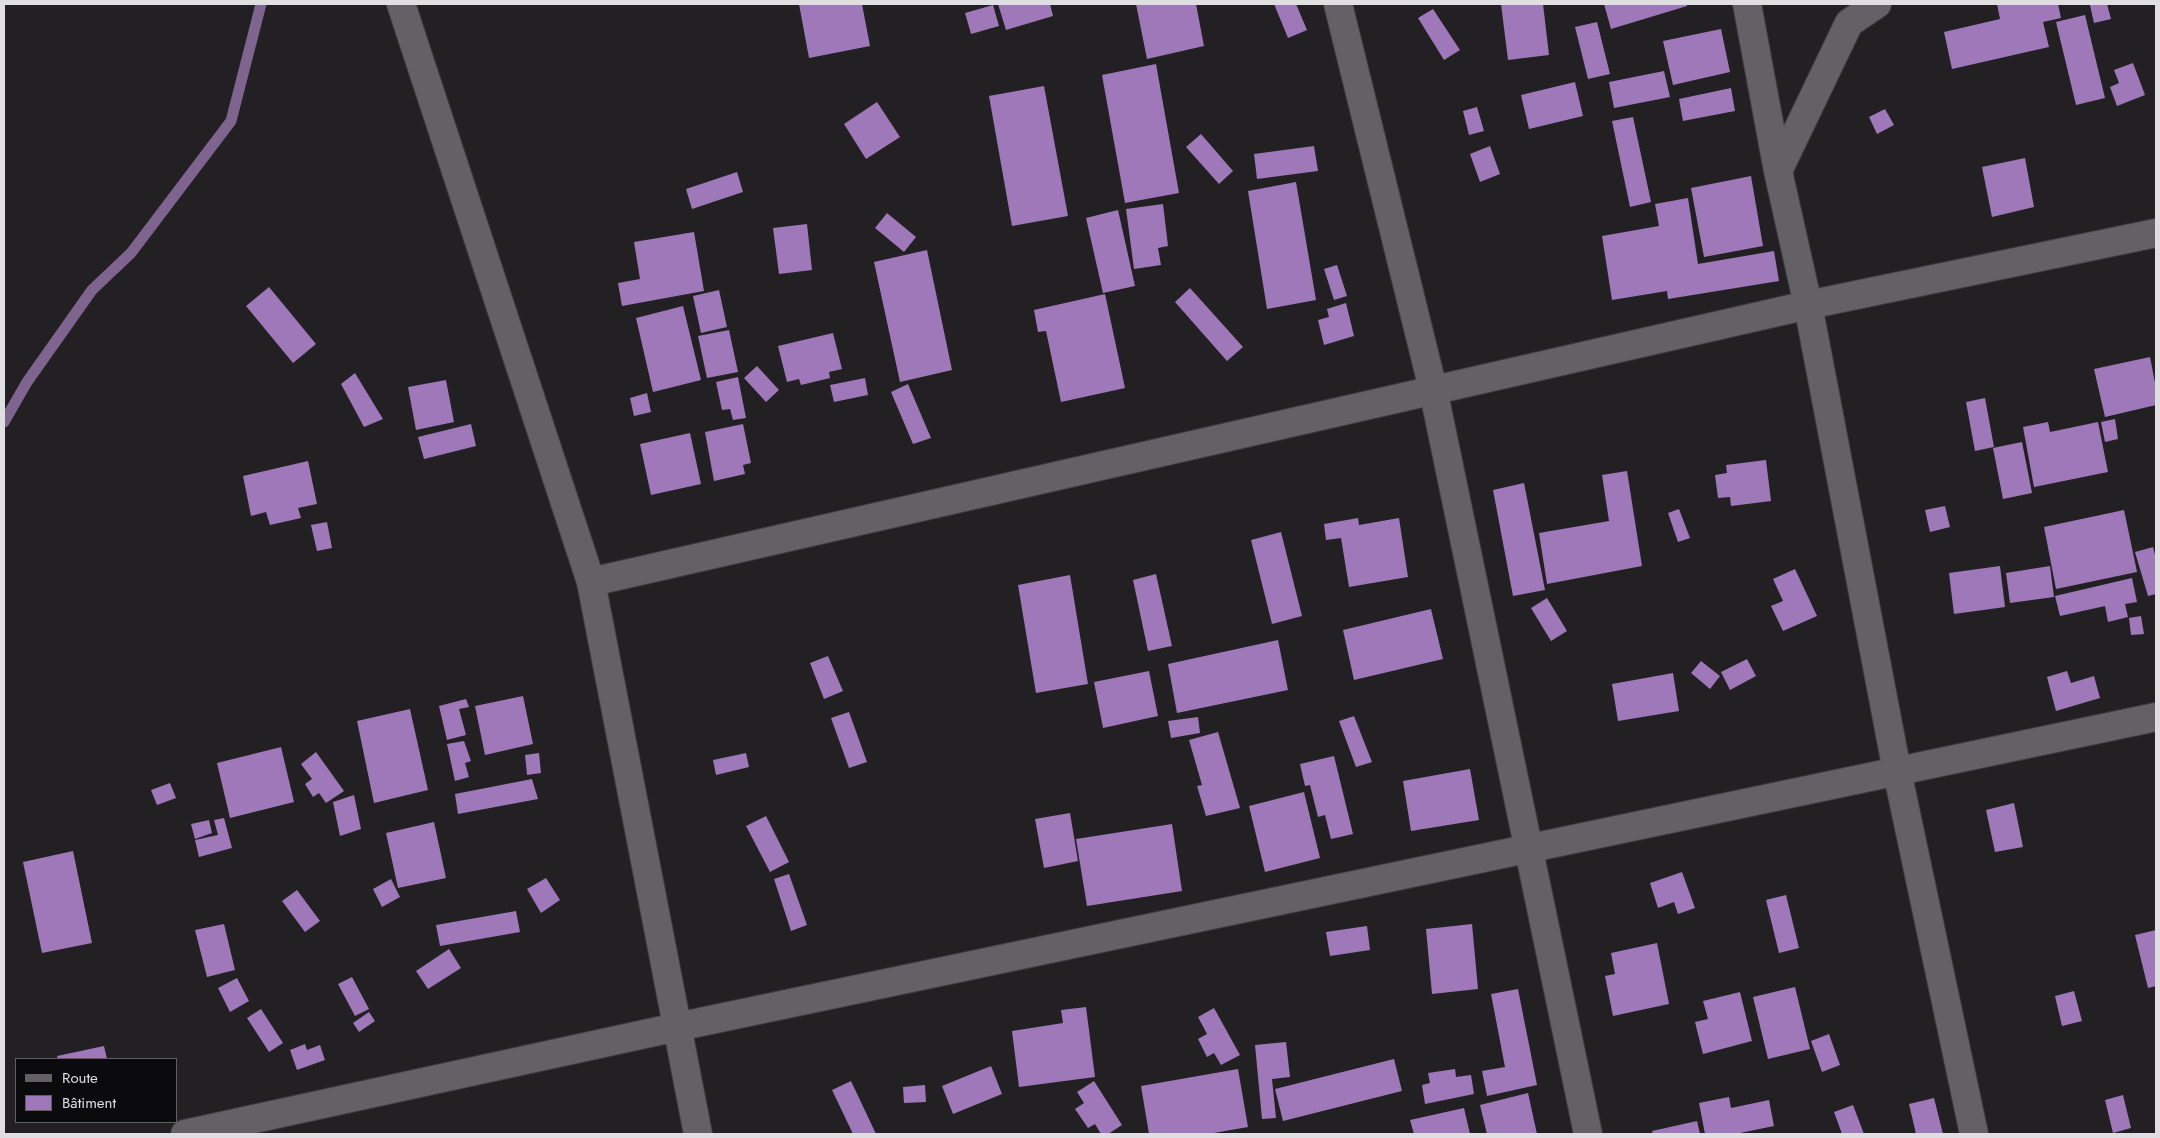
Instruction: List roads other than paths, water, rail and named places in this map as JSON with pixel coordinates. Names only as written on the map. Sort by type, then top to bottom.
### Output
[{"type":"street","points":[[401,4],[591,582],[698,1134]]},
{"type":"street","points":[[1338,4],[1433,389],[1588,1134]]},
{"type":"street","points":[[1748,4],[1778,172],[1808,305],[1897,771],[1974,1134]]},
{"type":"street","points":[[1778,172],[1849,23],[1877,4]]},
{"type":"street","points":[[591,582],[1808,305],[2156,233]]},
{"type":"street","points":[[185,1134],[677,1027],[2156,717]]},
{"type":"waterway","points":[[4,422],[27,382],[92,290],[131,253],[231,121],[261,4]]}]
